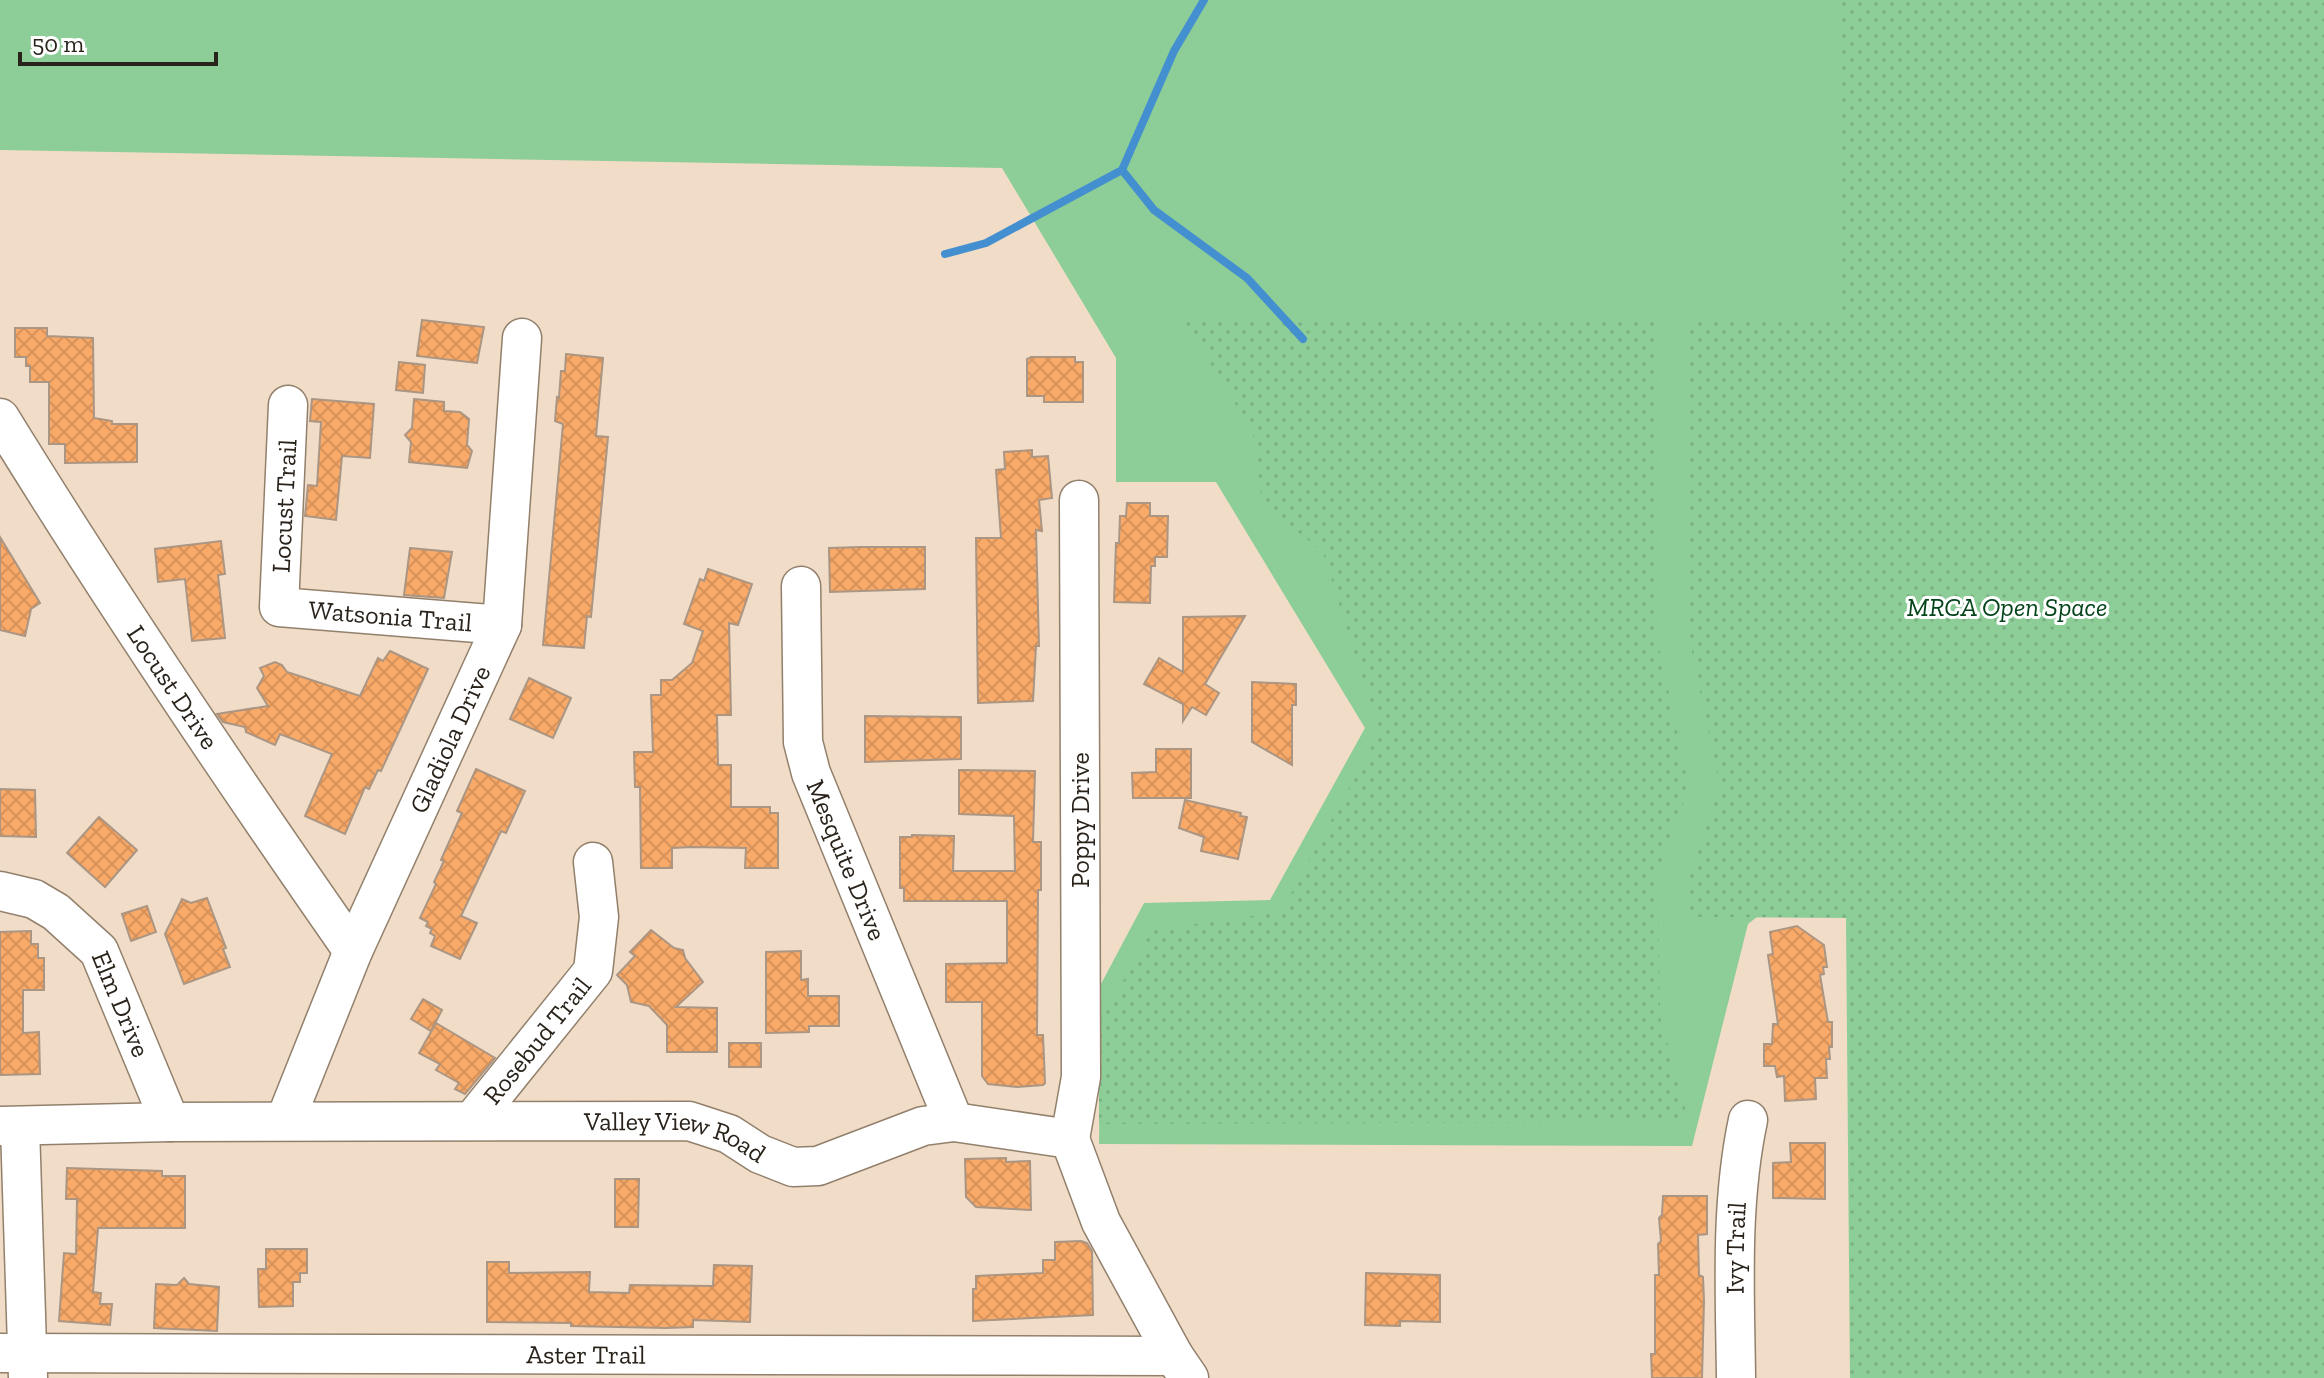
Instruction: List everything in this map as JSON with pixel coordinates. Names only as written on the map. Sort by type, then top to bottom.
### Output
[{"type":"street","name":"Gladiola Drive","points":[[285,1121],[353,951],[502,625],[522,338]]},
{"type":"street","name":"Locust Trail","points":[[279,607],[288,405]]},
{"type":"street","name":"Locust Drive","points":[[0,418],[107,590],[353,951]]},
{"type":"street","name":"Poppy Drive","points":[[1070,1139],[1081,1077],[1079,500]]},
{"type":"street","name":"Mesquite Drive","points":[[801,586],[803,742],[811,773],[954,1122]]},
{"type":"street","name":"Watsonia Trail","points":[[279,607],[502,625]]},
{"type":"street","name":"Rosebud Trail","points":[[473,1120],[593,971],[599,917],[593,862]]},
{"type":"street","name":"Elm Drive","points":[[0,891],[34,899],[56,912],[99,951],[170,1122]]},
{"type":"street","name":"Ivy Trail","points":[[1736,1378],[1734,1223],[1738,1165],[1748,1120]]},
{"type":"street","name":"Valley View Road","points":[[10,1127],[170,1122],[689,1121],[729,1134],[760,1154],[793,1167],[818,1166],[923,1126],[954,1122],[1070,1139]]},
{"type":"street","points":[[10,1127],[19,1361],[68,1378]]},
{"type":"street","points":[[1070,1139],[1101,1222],[1181,1367]]},
{"type":"street","name":"Aster Trail","points":[[19,1361],[1181,1367]]},
{"type":"green space","points":[[0,0],[2324,0],[2324,1378],[1881,902],[1775,903],[1748,924],[1692,1146],[1099,1144],[1101,984],[1144,903],[1270,900],[1365,728],[1216,482],[1116,482],[1116,358],[1002,168],[0,150]]},
{"type":"green space","name":"MRCA Open Space","points":[[1839,0],[2324,0],[2324,1378],[1850,1378],[1846,918],[1688,917],[1688,878],[1720,787],[1687,628],[1689,321],[1841,321]]},
{"type":"green space","points":[[1184,320],[1658,321],[1656,633],[1689,787],[1658,875],[1660,1016],[1689,1122],[1099,1124],[1099,1024],[1152,930],[1281,912],[1379,733],[1323,552],[1262,503],[1253,433]]},
{"type":"building","points":[[422,320],[484,327],[477,363],[417,356]]},
{"type":"building","points":[[15,328],[47,328],[47,336],[93,338],[94,418],[112,421],[112,424],[137,424],[137,462],[65,463],[65,444],[49,444],[49,382],[30,382],[30,366],[26,366],[26,357],[15,357]]},
{"type":"building","points":[[566,354],[603,358],[596,436],[608,437],[591,617],[587,616],[584,648],[543,645],[563,424],[555,421]]},
{"type":"building","points":[[1075,357],[1075,362],[1083,362],[1083,402],[1044,402],[1044,396],[1027,396],[1027,359]]},
{"type":"building","points":[[399,362],[425,365],[423,393],[396,390]]},
{"type":"building","points":[[312,399],[374,404],[370,458],[342,456],[336,520],[305,516],[308,485],[317,486],[321,422],[310,421]]},
{"type":"building","points":[[414,399],[444,402],[444,411],[460,412],[469,419],[467,445],[472,451],[467,468],[409,462],[411,442],[405,435],[412,428]]},
{"type":"building","points":[[1032,450],[1032,457],[1048,456],[1052,498],[1039,500],[1042,531],[1036,530],[1039,646],[1036,646],[1033,701],[978,703],[976,538],[1001,538],[996,470],[1005,469],[1004,452]]},
{"type":"building","points":[[1127,503],[1150,503],[1150,516],[1168,516],[1167,557],[1155,557],[1155,566],[1151,566],[1150,603],[1114,602],[1116,543],[1119,543],[1120,516],[1126,516]]},
{"type":"building","points":[[0,537],[40,603],[31,609],[25,636],[0,630]]},
{"type":"building","points":[[221,541],[225,574],[218,575],[225,638],[192,641],[185,579],[158,582],[155,549]]},
{"type":"building","points":[[925,547],[925,589],[830,592],[829,548]]},
{"type":"building","points":[[410,548],[452,552],[444,598],[404,595]]},
{"type":"building","points":[[708,569],[752,584],[738,625],[729,623],[731,715],[717,715],[718,765],[731,765],[731,807],[770,807],[770,813],[778,813],[778,868],[745,868],[746,848],[692,847],[672,848],[672,868],[641,868],[640,787],[635,787],[634,752],[653,752],[651,695],[661,695],[661,680],[672,680],[692,663],[703,631],[684,624],[700,579],[704,581]]},
{"type":"building","points":[[1245,616],[1205,684],[1219,693],[1206,715],[1192,707],[1183,721],[1183,704],[1144,684],[1159,658],[1183,672],[1183,617]]},
{"type":"building","points":[[390,651],[428,669],[381,771],[378,770],[369,789],[365,787],[345,834],[305,816],[332,754],[280,734],[275,745],[246,732],[245,727],[223,722],[217,714],[268,706],[257,688],[264,676],[260,668],[275,662],[287,672],[360,696],[378,658],[383,661]]},
{"type":"building","points":[[529,678],[571,698],[553,738],[510,719]]},
{"type":"building","points":[[1252,682],[1296,684],[1296,705],[1292,705],[1292,765],[1252,742]]},
{"type":"building","points":[[865,716],[961,717],[961,759],[865,762]]},
{"type":"building","points":[[1156,749],[1191,749],[1191,798],[1133,798],[1132,773],[1156,772]]},
{"type":"building","points":[[476,769],[525,791],[506,833],[501,831],[461,916],[477,923],[460,959],[431,946],[435,936],[430,933],[432,929],[426,926],[428,922],[420,918],[436,884],[434,882],[444,861],[441,860],[462,813],[457,811]]},
{"type":"building","points":[[959,770],[1035,771],[1033,842],[1041,842],[1037,1035],[1043,1035],[1043,1085],[1017,1087],[988,1084],[982,1076],[982,1002],[946,1002],[946,964],[1007,963],[1007,901],[904,901],[904,888],[900,888],[900,837],[912,835],[954,836],[953,871],[1015,871],[1014,816],[959,814]]},
{"type":"building","points":[[0,789],[35,790],[36,837],[0,836]]},
{"type":"building","points":[[1185,800],[1247,817],[1238,859],[1201,851],[1204,837],[1179,828]]},
{"type":"building","points":[[99,817],[137,850],[105,887],[67,853]]},
{"type":"building","points":[[207,898],[230,967],[184,984],[165,934],[182,899],[191,903]]},
{"type":"building","points":[[147,906],[156,932],[131,941],[122,914]]},
{"type":"building","points":[[1797,926],[1824,945],[1827,967],[1823,967],[1824,974],[1820,975],[1828,1022],[1832,1022],[1832,1047],[1829,1047],[1830,1059],[1826,1059],[1827,1078],[1815,1078],[1816,1099],[1785,1101],[1784,1076],[1777,1077],[1775,1066],[1764,1066],[1764,1044],[1772,1044],[1773,1024],[1778,1024],[1768,955],[1773,954],[1770,932]]},
{"type":"building","points":[[651,930],[674,948],[683,950],[685,958],[703,982],[676,1007],[717,1008],[717,1052],[667,1052],[667,1025],[649,1006],[631,1002],[627,985],[617,975],[635,956],[630,952]]},
{"type":"building","points":[[31,931],[31,944],[38,944],[38,958],[44,958],[44,990],[23,990],[23,1033],[39,1032],[40,1074],[0,1075],[0,932]]},
{"type":"building","points":[[801,951],[801,980],[808,979],[808,996],[839,996],[839,1026],[809,1026],[809,1032],[766,1033],[766,952]]},
{"type":"building","points":[[423,999],[442,1010],[431,1031],[411,1019]]},
{"type":"building","points":[[436,1023],[495,1058],[465,1094],[455,1089],[459,1083],[436,1070],[440,1064],[419,1053]]},
{"type":"building","points":[[729,1043],[761,1043],[761,1067],[729,1067]]},
{"type":"building","points":[[1790,1143],[1825,1143],[1825,1199],[1773,1198],[1773,1163],[1791,1162]]},
{"type":"building","points":[[1006,1158],[1006,1162],[1030,1161],[1031,1210],[976,1207],[966,1197],[965,1159]]},
{"type":"building","points":[[67,1168],[162,1171],[162,1176],[185,1176],[185,1228],[98,1228],[93,1292],[101,1293],[100,1304],[112,1304],[110,1325],[59,1321],[64,1253],[76,1254],[77,1199],[66,1199]]},
{"type":"building","points":[[615,1179],[639,1179],[638,1227],[615,1227]]},
{"type":"building","points":[[1663,1196],[1707,1196],[1707,1234],[1698,1235],[1699,1275],[1703,1277],[1704,1301],[1702,1378],[1652,1378],[1655,1275],[1659,1275],[1659,1218],[1662,1215]]},
{"type":"building","points":[[1055,1242],[1087,1243],[1092,1251],[1093,1315],[973,1321],[976,1276],[1043,1273],[1043,1260],[1055,1260]]},
{"type":"building","points":[[266,1249],[307,1249],[307,1273],[300,1273],[300,1282],[293,1282],[293,1306],[259,1307],[258,1269],[266,1269]]},
{"type":"building","points":[[487,1262],[509,1262],[509,1273],[590,1272],[589,1292],[629,1293],[630,1285],[713,1286],[714,1265],[752,1266],[750,1322],[693,1320],[693,1327],[666,1328],[487,1322]]},
{"type":"building","points":[[1366,1273],[1440,1275],[1440,1322],[1400,1321],[1400,1326],[1365,1325]]},
{"type":"building","points":[[184,1278],[189,1284],[219,1287],[217,1331],[154,1328],[156,1284],[177,1285]]},
{"type":"waterway","points":[[945,254],[986,243],[1122,170],[1174,51],[1204,0]]},
{"type":"waterway","points":[[1122,170],[1154,210],[1247,278],[1303,339]]}]
